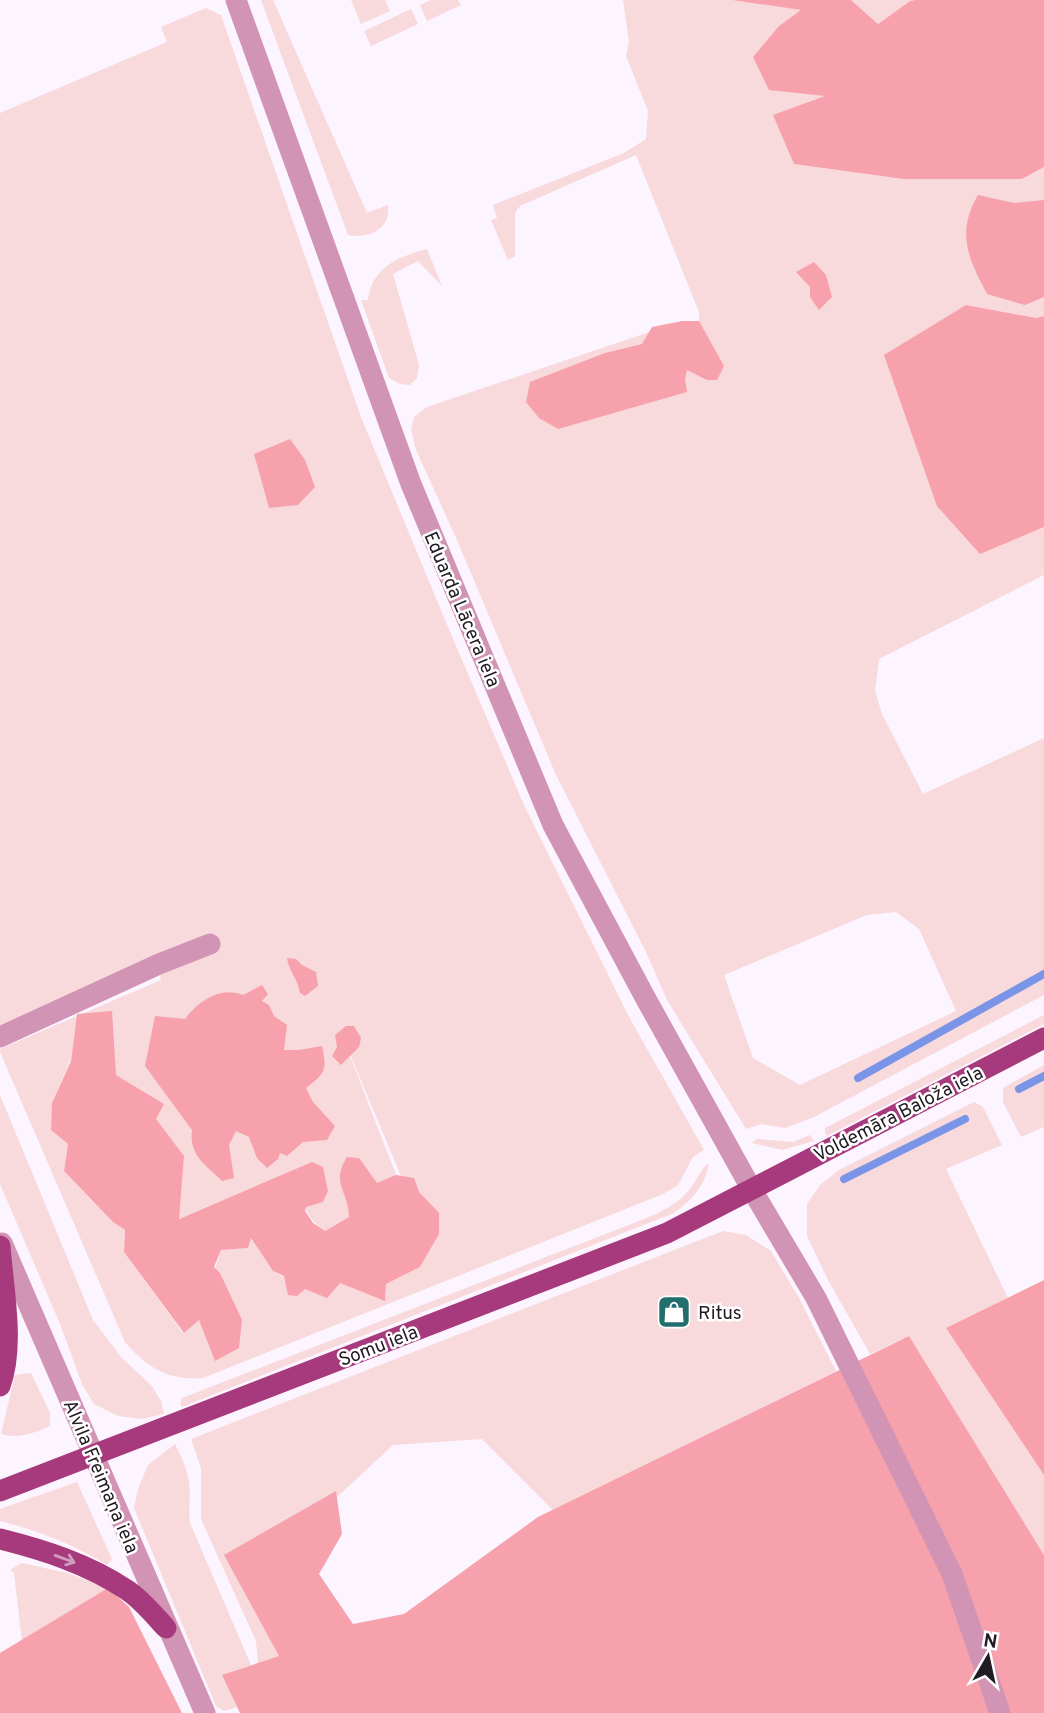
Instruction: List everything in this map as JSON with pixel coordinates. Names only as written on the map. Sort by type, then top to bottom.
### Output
[{"type":"main road","name":"Voldemāra Baloža iela","points":[[752,1189],[1044,1038]]},
{"type":"main road","name":"Somu iela","points":[[0,1491],[667,1233],[752,1189]]},
{"type":"main road","points":[[0,1246],[7,1331],[5,1366],[0,1386]]},
{"type":"main road","points":[[0,1539],[33,1547],[92,1570],[129,1591],[166,1628]]},
{"type":"street","name":"Eduarda Lācera iela","points":[[236,0],[411,485],[553,825],[646,999],[816,1298],[952,1574],[1000,1713]]},
{"type":"street","points":[[0,1037],[159,964],[210,944]]},
{"type":"street","name":"Alvila Freimaņa iela","points":[[0,1239],[205,1713]]},
{"type":"shaded area","points":[[261,0],[273,0],[367,213],[388,205],[386,220],[371,234],[348,235]]},
{"type":"shaded area","points":[[351,0],[385,0],[390,11],[361,24]]},
{"type":"shaded area","points":[[431,0],[458,0],[461,5],[427,21],[420,5]]},
{"type":"shaded area","points":[[623,0],[732,0],[802,10],[779,26],[827,96],[794,164],[903,179],[1022,179],[1044,167],[1044,316],[1036,318],[966,305],[1039,528],[1044,527],[1044,575],[879,659],[875,691],[882,714],[923,794],[1044,738],[1044,995],[814,1117],[785,1128],[761,1124],[746,1129],[667,1000],[646,952],[556,775],[416,450],[411,429],[414,417],[427,407],[682,321],[699,321],[699,312],[636,155],[520,206],[515,213],[515,256],[508,260],[491,220],[497,218],[493,205],[624,153],[646,139],[648,111],[626,56],[629,42]],"holes":[[[896,912],[919,929],[956,1011],[800,1085],[753,1058],[724,975],[867,915]]]},
{"type":"shaded area","points":[[732,0],[851,0],[878,24],[915,0],[1044,0],[1044,167],[1022,179],[903,179],[794,164],[773,115],[825,96],[769,90],[753,57],[779,26],[801,10]]},
{"type":"shaded area","points":[[851,0],[915,0],[878,24]]},
{"type":"shaded area","points":[[206,8],[221,15],[361,417],[445,620],[524,805],[628,1015],[704,1150],[693,1157],[678,1185],[663,1194],[203,1378],[180,1377],[160,1371],[150,1366],[125,1342],[0,1049],[77,1016],[71,1059],[52,1103],[51,1130],[68,1144],[64,1171],[113,1222],[125,1230],[124,1252],[183,1333],[199,1320],[221,1250],[248,1248],[251,1238],[273,1271],[305,1289],[340,1283],[385,1300],[386,1284],[420,1267],[431,1248],[342,1035],[396,1175],[349,1217],[325,1231],[311,1218],[304,1204],[299,1168],[178,1219],[184,1156],[155,1119],[163,1104],[116,1075],[78,1016],[161,980],[156,958],[0,1032],[0,113],[167,42],[161,27]]},
{"type":"shaded area","points":[[411,9],[418,24],[371,46],[364,31]]},
{"type":"shaded area","points":[[978,195],[1014,203],[1044,200],[1044,297],[1025,305],[987,294],[974,269],[966,234],[967,221]]},
{"type":"shaded area","points":[[427,249],[442,286],[418,261],[393,274],[419,365],[417,378],[410,385],[400,384],[389,378],[361,300],[368,300],[375,279],[388,265]]},
{"type":"shaded area","points":[[814,262],[826,275],[832,297],[819,310],[810,297],[810,287],[796,272]]},
{"type":"shaded area","points":[[966,305],[1036,318],[1044,316],[1044,527],[980,554],[937,506],[884,355]]},
{"type":"shaded area","points":[[682,321],[699,321],[724,366],[717,380],[707,380],[687,370],[687,392],[558,429],[539,418],[526,402],[530,382],[605,353],[642,344],[652,327]]},
{"type":"shaded area","points":[[290,439],[305,460],[315,487],[298,505],[269,508],[254,454]]},
{"type":"shaded area","points":[[287,958],[296,959],[316,972],[318,986],[305,996],[300,993]]},
{"type":"shaded area","points":[[262,985],[268,994],[262,1001],[269,1005],[274,1016],[287,1025],[284,1050],[322,1046],[323,1070],[306,1088],[313,1102],[335,1126],[327,1140],[303,1142],[287,1156],[280,1153],[278,1159],[267,1168],[257,1158],[249,1137],[236,1131],[229,1145],[234,1178],[222,1181],[200,1159],[193,1147],[192,1130],[145,1066],[155,1016],[185,1019],[197,1006],[211,997],[226,992],[243,995]]},
{"type":"shaded area","points":[[112,1011],[116,1075],[164,1104],[156,1119],[184,1156],[179,1219],[312,1162],[323,1167],[328,1191],[323,1202],[306,1207],[305,1211],[313,1223],[325,1231],[349,1217],[340,1174],[347,1157],[359,1158],[377,1183],[396,1175],[414,1178],[419,1192],[439,1213],[439,1234],[420,1267],[386,1284],[385,1301],[340,1283],[327,1298],[305,1289],[297,1296],[288,1295],[284,1276],[273,1271],[251,1238],[248,1248],[221,1250],[214,1267],[220,1273],[242,1320],[239,1348],[215,1361],[199,1320],[184,1333],[124,1252],[125,1230],[113,1222],[64,1171],[68,1144],[51,1130],[52,1103],[71,1061],[77,1014]]},
{"type":"shaded area","points":[[1044,1015],[1044,1024],[827,1136],[825,1128]]},
{"type":"shaded area","points":[[346,1026],[354,1026],[361,1038],[359,1047],[341,1065],[332,1056],[337,1047],[335,1035]]},
{"type":"shaded area","points":[[1044,1065],[1044,1127],[1021,1137],[1003,1102],[1003,1088]]},
{"type":"shaded area","points":[[0,1095],[93,1320],[121,1357],[152,1386],[161,1401],[164,1414],[142,1419],[118,1416],[94,1404],[82,1384],[60,1324],[0,1184]]},
{"type":"shaded area","points":[[974,1102],[983,1107],[1002,1145],[946,1169],[1008,1298],[946,1328],[1044,1475],[1044,1555],[909,1336],[870,1354],[828,1280],[807,1236],[807,1204],[820,1185],[839,1170]]},
{"type":"shaded area","points":[[810,1135],[814,1141],[782,1150],[752,1143],[757,1139],[793,1142]]},
{"type":"shaded area","points":[[709,1163],[697,1192],[674,1213],[182,1407],[180,1404],[182,1398],[656,1214],[682,1197]]},
{"type":"shaded area","points":[[723,1231],[746,1235],[771,1251],[799,1298],[836,1371],[554,1511],[482,1439],[393,1445],[336,1498],[279,1656],[258,1663],[256,1641],[201,1519],[201,1468],[191,1439]]},
{"type":"shaded area","points":[[1044,1280],[1044,1475],[946,1328]]},
{"type":"shaded area","points":[[909,1336],[1044,1555],[1044,1713],[240,1713],[222,1675],[279,1656],[224,1555],[336,1491],[342,1534],[319,1574],[353,1624],[404,1614],[538,1517]]},
{"type":"shaded area","points":[[31,1373],[50,1413],[50,1426],[14,1436],[1,1434],[15,1375]]},
{"type":"shaded area","points":[[175,1444],[184,1462],[190,1487],[190,1523],[251,1665],[223,1675],[237,1707],[224,1711],[216,1706],[134,1508],[148,1465]]},
{"type":"shaded area","points":[[77,1482],[112,1559],[107,1565],[55,1539],[0,1521],[0,1509]]},
{"type":"shaded area","points":[[22,1563],[67,1573],[108,1588],[22,1641],[14,1573],[10,1570]]},
{"type":"shaded area","points":[[108,1588],[129,1607],[182,1713],[0,1713],[0,1653]]},
{"type":"waterway","points":[[858,1078],[1044,974]]},
{"type":"waterway","points":[[1019,1089],[1044,1076]]},
{"type":"waterway","points":[[844,1179],[965,1119]]},
{"type":"place","name":"Ritus","points":[[674,1312]]}]
